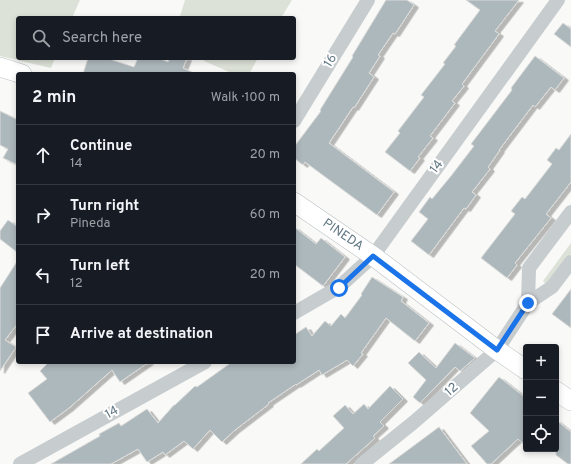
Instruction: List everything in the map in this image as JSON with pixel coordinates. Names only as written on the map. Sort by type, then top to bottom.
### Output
[{"type":"street","name":"16","points":[[296,118],[368,0]]},
{"type":"street","name":"14","points":[[296,312],[339,288],[373,256],[558,0]]},
{"type":"street","points":[[0,67],[16,72]]},
{"type":"street","name":"PINEDA","points":[[296,203],[373,256],[523,368]]},
{"type":"street","points":[[528,303],[529,268],[571,212]]},
{"type":"street","name":"12","points":[[362,464],[414,422],[497,350],[528,303],[552,287],[571,262]]},
{"type":"street","name":"14","points":[[20,464],[200,364]]},
{"type":"street","points":[[559,393],[571,401]]},
{"type":"shaded area","points":[[0,0],[80,0],[73,16],[16,16],[16,60],[0,56]]},
{"type":"shaded area","points":[[185,0],[292,0],[282,16],[180,16]]},
{"type":"shaded area","points":[[17,60],[54,60],[51,68]]},
{"type":"shaded area","points":[[257,60],[250,72],[229,72],[204,61]]},
{"type":"shaded area","points":[[571,243],[571,254],[548,286],[543,281]]},
{"type":"building","points":[[386,0],[407,0],[414,5],[395,34],[393,33],[378,55],[380,56],[369,73],[374,77],[329,143],[394,192],[377,215],[305,162],[303,165],[296,160],[296,144],[321,111],[320,110],[353,57],[352,56]]},
{"type":"building","points":[[466,0],[519,0],[495,31],[499,34],[462,84],[464,86],[452,101],[455,103],[430,136],[433,138],[418,157],[420,158],[410,171],[385,152],[400,133],[398,131],[424,97],[421,95],[445,64],[443,63],[456,46],[454,45],[480,10]]},
{"type":"building","points":[[563,23],[571,29],[571,47],[554,34]]},
{"type":"building","points":[[535,56],[564,78],[555,90],[551,87],[535,107],[533,105],[499,150],[488,167],[490,169],[472,192],[476,195],[466,209],[464,208],[429,255],[411,241],[428,219],[419,212],[430,197],[432,199],[474,146],[471,144],[512,90],[511,88]]},
{"type":"building","points":[[87,60],[112,60],[134,67],[137,60],[163,60],[168,62],[169,60],[186,60],[183,68],[192,72],[84,72]]},
{"type":"building","points":[[0,111],[16,119],[16,164],[3,158],[8,149],[0,145]]},
{"type":"building","points":[[571,134],[571,182],[546,214],[551,218],[515,263],[517,265],[507,278],[481,258],[515,214],[511,211],[522,197],[525,199],[552,164],[547,160],[556,148],[559,150]]},
{"type":"building","points":[[8,220],[16,226],[16,251],[0,239],[0,231]]},
{"type":"building","points":[[296,229],[316,244],[321,238],[345,257],[323,286],[296,266]]},
{"type":"building","points":[[16,263],[16,326],[5,340],[16,347],[0,371],[0,288]]},
{"type":"building","points":[[372,277],[403,297],[401,301],[429,323],[415,341],[386,318],[361,353],[363,354],[353,366],[347,360],[322,375],[319,370],[268,403],[269,404],[222,442],[210,430],[193,449],[184,441],[165,455],[163,452],[147,462],[138,449],[111,464],[51,464],[100,436],[99,434],[119,423],[121,426],[147,409],[158,423],[174,405],[195,386],[197,387],[229,364],[296,364],[296,334],[306,327],[312,336],[325,321],[331,326],[341,314],[345,318],[362,295],[361,294]]},
{"type":"building","points":[[571,289],[571,328],[552,314]]},
{"type":"building","points":[[455,343],[475,358],[460,371],[455,367],[420,403],[413,397],[426,380],[408,363],[419,352],[436,368]]},
{"type":"building","points":[[47,364],[146,364],[120,382],[112,370],[69,408],[50,422],[28,393],[47,379],[40,371]]},
{"type":"building","points":[[499,377],[523,396],[523,443],[518,439],[491,464],[487,464],[471,446],[489,431],[470,413]]},
{"type":"building","points":[[390,386],[403,399],[380,422],[384,426],[373,436],[375,438],[346,464],[301,464],[317,449],[319,451],[344,428],[333,416],[345,405],[353,414],[364,404],[368,409]]},
{"type":"building","points":[[559,422],[571,432],[571,464],[568,464],[556,455],[556,452],[559,452]]},
{"type":"building","points":[[439,427],[467,464],[389,464]]},
{"type":"route","points":[[339,288],[373,256],[497,350],[528,303]]}]
